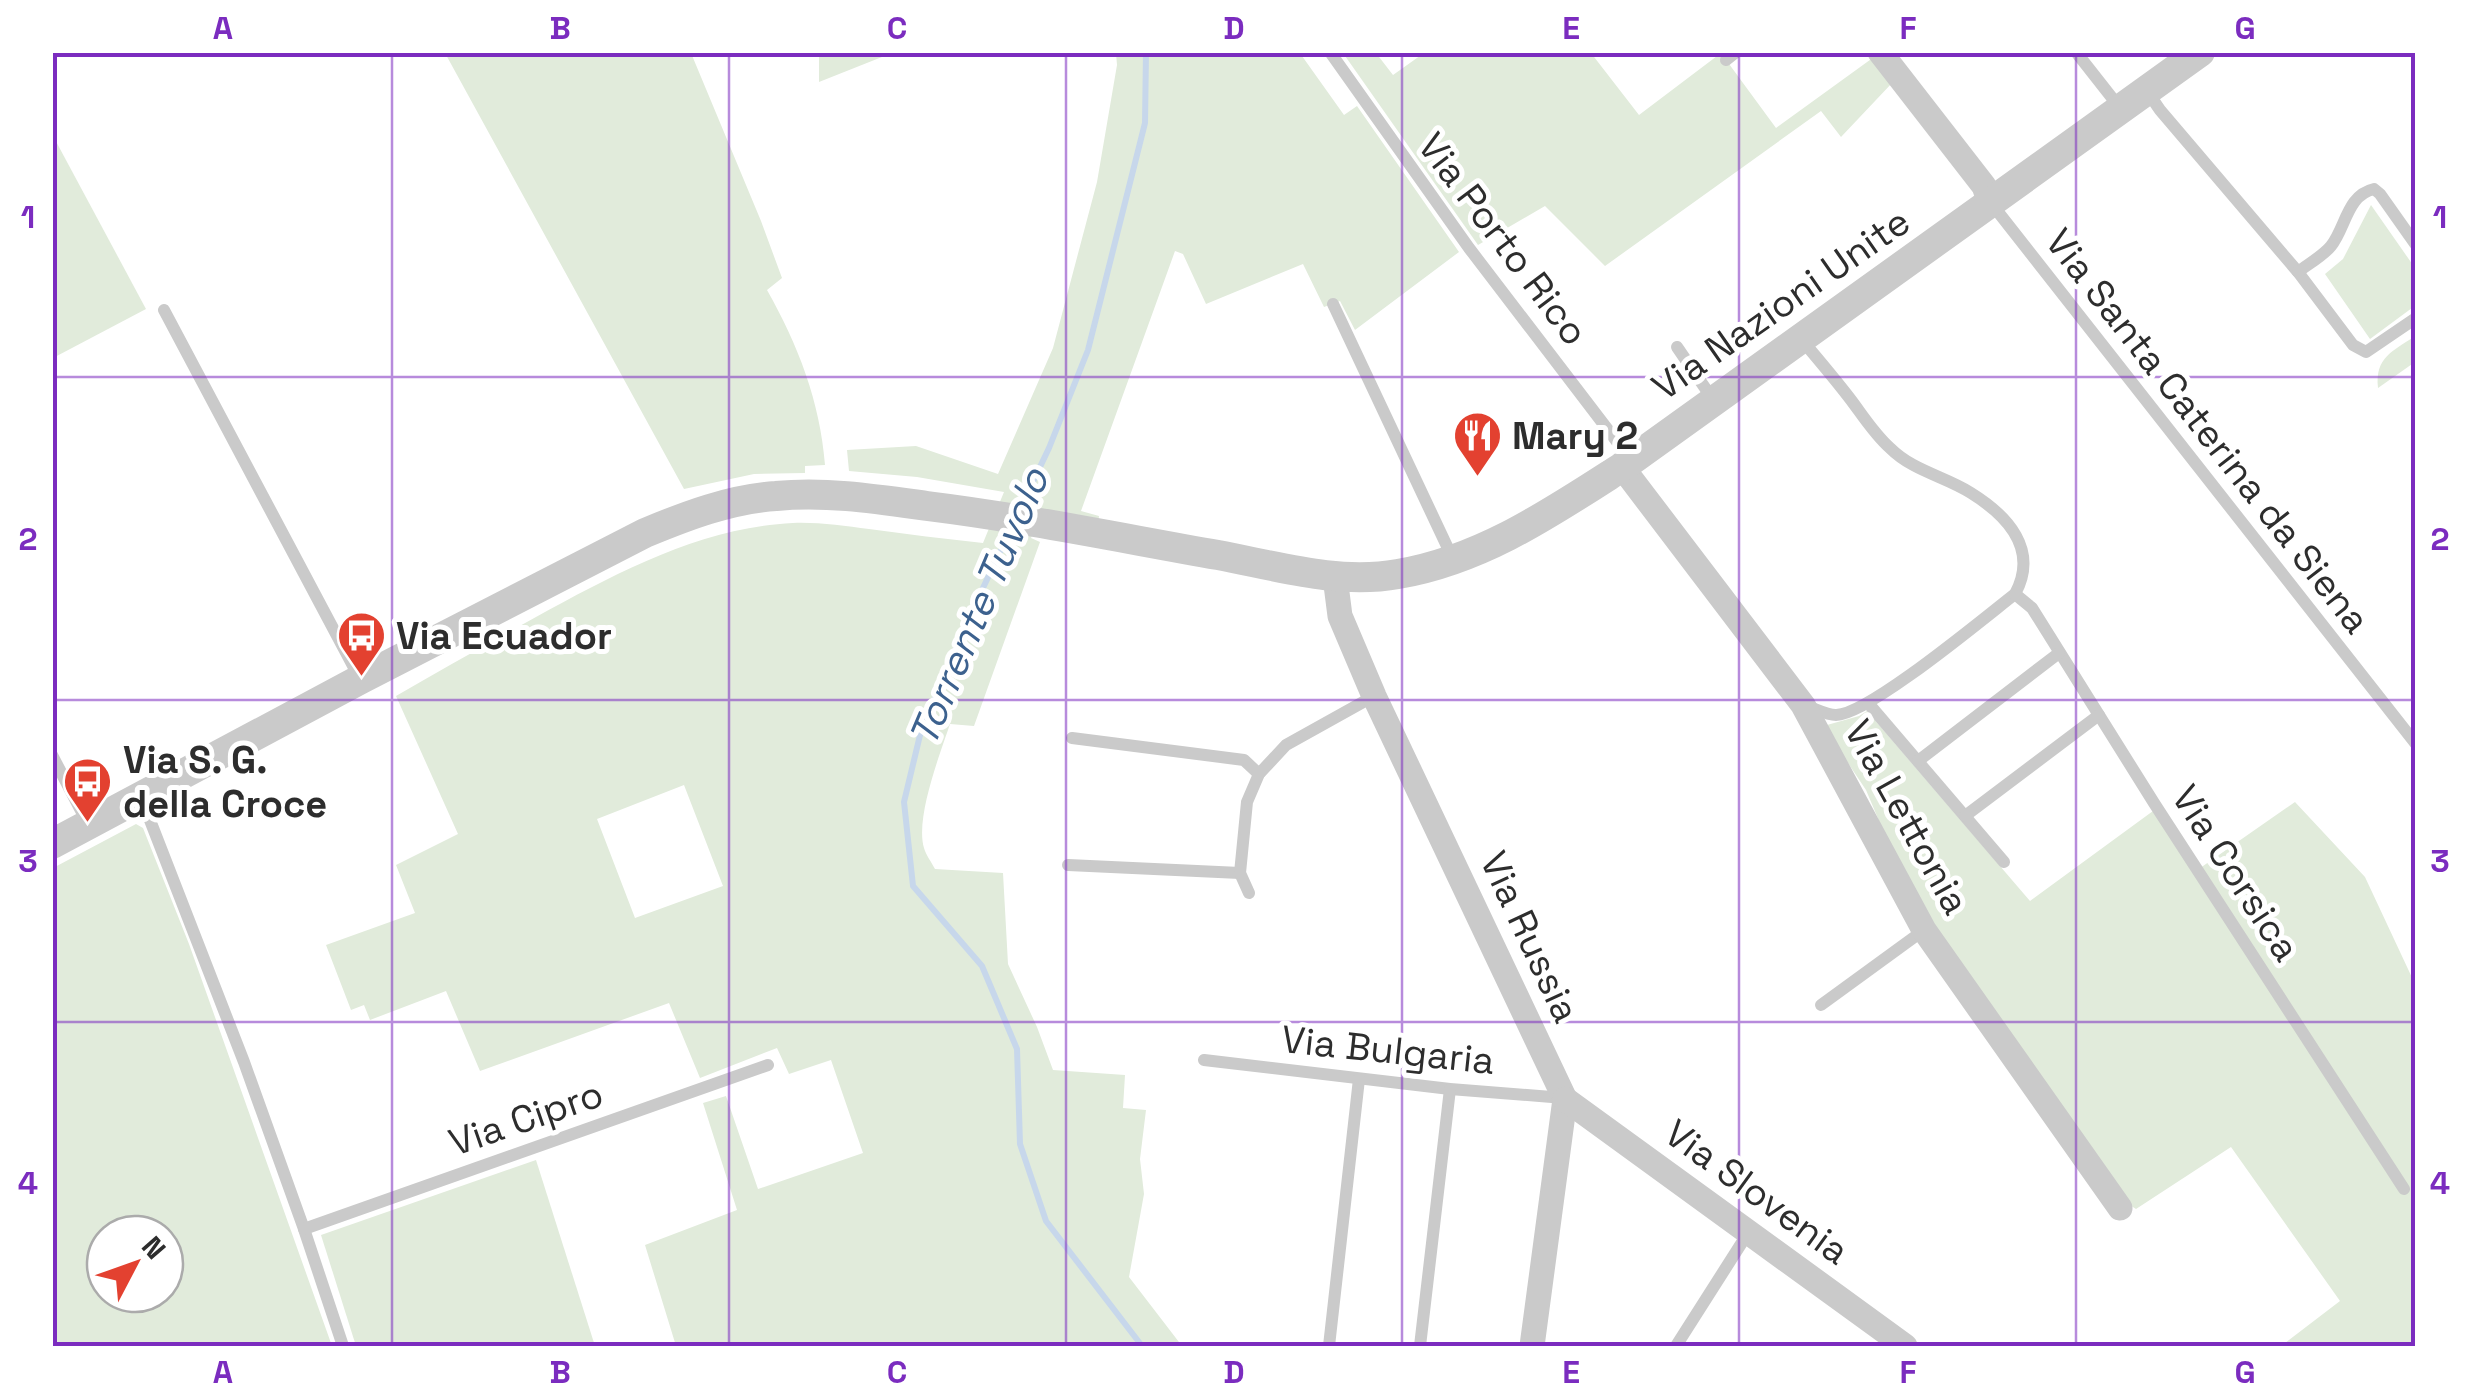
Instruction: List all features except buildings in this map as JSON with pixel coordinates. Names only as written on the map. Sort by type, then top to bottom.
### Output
[{"type":"street","points":[[1880,52],[1984,186],[1990,203]]},
{"type":"street","name":"Via Nazioni Unite","points":[[361,679],[645,533],[686,516],[775,496],[839,496],[987,514],[1334,577],[1396,575],[1454,561],[1526,526],[1626,463],[2200,52]]},
{"type":"street","name":"Via Lettonia","points":[[1626,463],[1803,705],[1924,930],[2120,1208]]},
{"type":"street","name":"Via Russia","points":[[1334,577],[1340,616],[1374,696],[1565,1098]]},
{"type":"street","points":[[52,844],[361,679]]},
{"type":"street","points":[[1532,1346],[1565,1098]]},
{"type":"street","name":"Via Slovenia","points":[[1565,1098],[1905,1346]]},
{"type":"lane","name":"Via Porto Rico","points":[[1330,52],[1626,463]]},
{"type":"lane","points":[[2076,52],[2121,110]]},
{"type":"lane","points":[[2147,91],[2298,272],[2353,345],[2366,352],[2416,318]]},
{"type":"lane","points":[[2298,272],[2330,247],[2357,197],[2368,190],[2380,194],[2416,245]]},
{"type":"lane","name":"Via Santa Caterina da Siena","points":[[1990,203],[2416,744]]},
{"type":"lane","points":[[1333,304],[1454,561]]},
{"type":"lane","points":[[164,310],[361,679]]},
{"type":"lane","points":[[1802,339],[1886,446],[1909,465],[1969,492],[2001,516],[2016,535],[2024,559],[2024,578],[2015,594],[1857,711],[1835,716],[1803,705]]},
{"type":"lane","points":[[1678,347],[1714,401]]},
{"type":"lane","name":"Via Corsica","points":[[2015,594],[2032,608],[2404,1189]]},
{"type":"lane","points":[[1918,761],[2058,653]]},
{"type":"lane","points":[[1250,893],[1240,873],[1247,802],[1259,774],[1286,745],[1374,696]]},
{"type":"lane","points":[[1868,703],[2004,862]]},
{"type":"lane","points":[[1965,816],[2099,715]]},
{"type":"lane","points":[[1072,738],[1244,760],[1259,774]]},
{"type":"lane","points":[[52,755],[88,824]]},
{"type":"lane","points":[[141,796],[244,1062],[343,1346]]},
{"type":"lane","points":[[1068,865],[1240,873]]},
{"type":"lane","points":[[1820,1004],[1924,930]]},
{"type":"lane","name":"Via Bulgaria","points":[[1204,1060],[1450,1089],[1565,1098]]},
{"type":"lane","name":"Via Cipro","points":[[304,1228],[768,1065]]},
{"type":"lane","points":[[1329,1346],[1358,1079]]},
{"type":"lane","points":[[1420,1346],[1450,1089]]},
{"type":"lane","points":[[1676,1346],[1748,1233]]},
{"type":"green space","points":[[819,52],[892,53],[819,82]]},
{"type":"green space","points":[[445,53],[691,53],[782,278],[767,290],[806,374],[825,465],[805,466],[805,473],[754,474],[684,489]]},
{"type":"green space","points":[[1116,53],[1307,53],[1302,56],[1344,115],[1357,106],[1459,252],[1355,330],[1340,301],[1324,307],[1303,264],[1206,304],[1183,254],[1175,251],[1081,511],[1099,516],[1098,525],[1042,511],[1031,538],[1040,542],[974,726],[950,724],[930,786],[922,835],[935,869],[1003,873],[1008,964],[1053,1070],[1125,1075],[1123,1108],[1146,1110],[1140,1159],[1144,1194],[1129,1277],[1182,1346],[676,1346],[645,1245],[737,1210],[703,1103],[726,1096],[758,1189],[863,1153],[831,1060],[789,1074],[777,1048],[700,1078],[669,1003],[480,1071],[446,991],[370,1020],[364,1005],[351,1010],[326,945],[415,913],[396,865],[458,834],[396,696],[597,584],[660,555],[725,534],[812,523],[983,543],[1004,492],[917,477],[849,471],[847,450],[916,446],[998,474],[1053,348],[1097,182]],"holes":[[[684,785],[723,886],[635,918],[597,819]]]},
{"type":"green space","points":[[1343,53],[1376,53],[1393,75],[1424,53],[1591,53],[1639,115],[1721,53],[1776,128],[1874,57],[1893,82],[1841,137],[1821,111],[1605,266],[1545,206],[1478,245]]},
{"type":"green space","points":[[52,134],[146,309],[53,358],[52,358]]},
{"type":"green space","points":[[2371,205],[2415,268],[2416,305],[2370,339],[2325,274],[2343,259]]},
{"type":"green space","points":[[2415,336],[2415,362],[2378,388],[2382,362]]},
{"type":"green space","points":[[1867,711],[2030,901],[2153,811],[2193,873],[2295,802],[2365,877],[2415,984],[2415,1346],[2281,1346],[2340,1301],[2231,1147],[2136,1209],[2125,1202],[1932,924],[1901,873],[1866,790],[1827,725]]},
{"type":"green space","points":[[136,824],[143,828],[189,944],[332,1346],[53,1346],[53,868]]},
{"type":"green space","points":[[536,1160],[595,1346],[356,1346],[321,1235]]},
{"type":"waterway","name":"Torrente Tuvolo","points":[[1020,509],[1088,350],[1145,123],[1146,52]]},
{"type":"waterway","name":"Torrente Tuvolo","points":[[1011,529],[921,731],[904,802],[913,886],[982,966],[1017,1049],[1020,1144],[1046,1221],[1142,1346]]},
{"type":"place","name":"Mary 2","points":[[1477,478]]},
{"type":"place","name":"Via Ecuador","points":[[361,678]]},
{"type":"place","name":"Via S. G. della Croce","points":[[88,824]]}]
